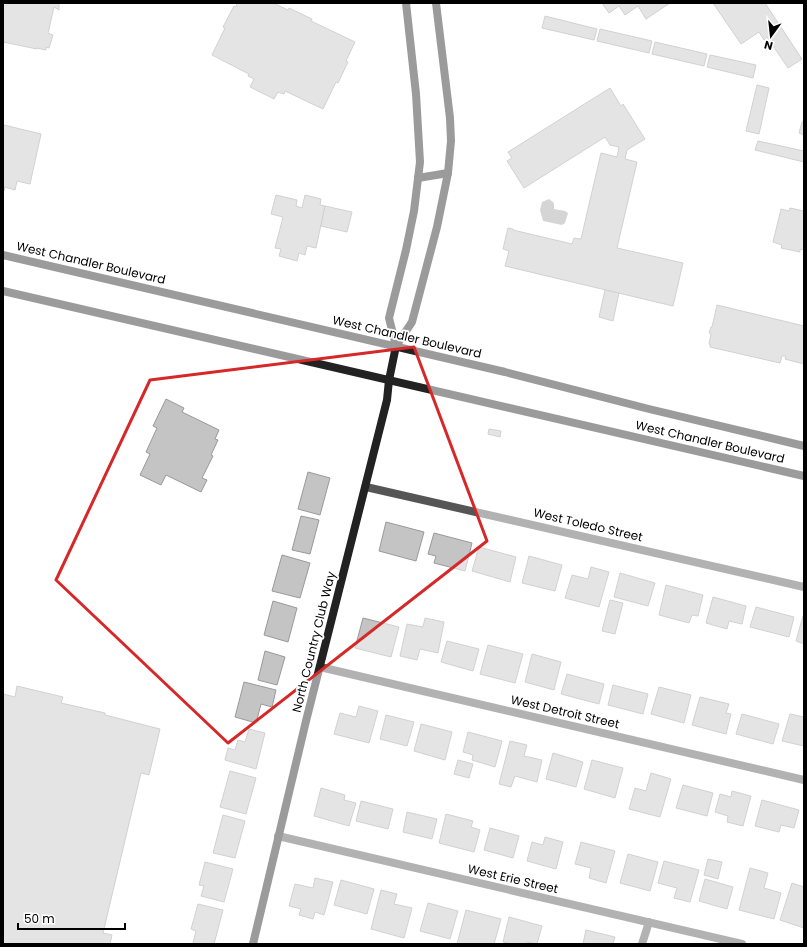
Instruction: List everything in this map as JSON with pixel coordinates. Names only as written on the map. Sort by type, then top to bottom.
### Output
[{"type":"main road","points":[[396,346],[389,318],[406,250],[420,162],[419,128],[406,3]]},
{"type":"main road","points":[[396,346],[412,322],[443,202],[448,173],[451,141],[450,118],[436,3]]},
{"type":"main road","points":[[418,178],[448,173]]},
{"type":"main road","name":"West Chandler Boulevard","points":[[3,255],[396,346],[804,446]]},
{"type":"main road","points":[[3,260],[19,258]]},
{"type":"main road","name":"West Chandler Boulevard","points":[[3,291],[804,476]]},
{"type":"main road","name":"North Country Club Way","points":[[253,944],[278,836],[387,400],[389,380],[396,346]]},
{"type":"street","name":"West Toledo Street","points":[[366,487],[804,587]]},
{"type":"street","name":"West Detroit Street","points":[[320,667],[804,780]]},
{"type":"street","name":"West Erie Street","points":[[278,836],[742,944]]},
{"type":"street","points":[[642,944],[649,922]]},
{"type":"highlighted area","points":[[414,347],[487,541],[228,743],[56,580],[150,380]]},
{"type":"shaded area","points":[[549,199],[554,203],[554,209],[568,213],[565,223],[562,225],[543,221],[540,210],[542,202]]},
{"type":"building","points":[[4,3],[59,3],[59,10],[54,7],[48,33],[53,35],[49,48],[46,47],[46,50],[37,49],[3,42]]},
{"type":"building","points":[[237,3],[273,3],[288,10],[289,8],[312,19],[311,21],[355,42],[338,83],[336,82],[323,109],[285,91],[284,94],[278,92],[274,99],[250,87],[254,79],[248,76],[249,74],[212,55],[225,28],[223,27]]},
{"type":"building","points":[[602,3],[670,3],[646,19],[638,6],[625,15],[619,6],[609,13]]},
{"type":"building","points":[[713,3],[765,3],[802,59],[788,68],[767,37],[764,40],[759,32],[741,44]]},
{"type":"building","points":[[545,16],[597,29],[594,40],[542,28]]},
{"type":"building","points":[[600,29],[652,41],[649,53],[597,41]]},
{"type":"building","points":[[655,42],[707,54],[704,66],[652,54]]},
{"type":"building","points":[[710,55],[756,65],[753,78],[707,67]]},
{"type":"building","points":[[757,85],[769,88],[759,134],[746,131]]},
{"type":"building","points":[[610,88],[621,106],[623,104],[645,139],[627,150],[625,159],[637,162],[617,248],[683,263],[673,306],[505,266],[509,251],[503,249],[508,228],[572,244],[574,238],[581,239],[601,153],[617,157],[619,147],[610,145],[605,137],[524,188],[507,161],[512,158],[508,152]]},
{"type":"building","points":[[802,122],[804,122],[804,135],[799,133]]},
{"type":"building","points":[[4,125],[41,134],[30,184],[17,181],[15,190],[5,187],[3,191],[3,127]]},
{"type":"building","points":[[758,141],[804,151],[804,162],[755,150]]},
{"type":"building","points":[[276,195],[297,200],[296,206],[302,208],[305,195],[321,199],[320,205],[325,206],[316,248],[307,246],[305,255],[299,253],[297,261],[279,256],[281,249],[275,248],[283,217],[271,214]]},
{"type":"building","points":[[325,206],[352,212],[347,232],[321,226]]},
{"type":"building","points":[[790,208],[804,211],[804,250],[800,249],[800,252],[781,248],[782,245],[773,242],[781,209],[789,211]]},
{"type":"building","points":[[605,290],[619,293],[613,321],[599,317]]},
{"type":"building","points":[[717,305],[804,326],[804,364],[785,359],[786,356],[782,356],[780,363],[710,347],[709,344],[711,334],[709,333],[712,327]]},
{"type":"building","points":[[166,399],[184,408],[182,412],[219,430],[215,439],[218,440],[211,455],[213,456],[202,478],[207,480],[201,492],[166,475],[161,485],[140,475],[150,454],[146,452],[157,428],[153,426]]},
{"type":"building","points":[[489,429],[501,431],[500,437],[488,434]]},
{"type":"building","points":[[308,472],[330,478],[320,515],[298,509]]},
{"type":"building","points":[[301,516],[319,520],[310,554],[292,550]]},
{"type":"building","points":[[386,522],[424,532],[416,561],[379,551]]},
{"type":"building","points":[[434,533],[472,543],[465,571],[434,563],[436,556],[428,554]]},
{"type":"building","points":[[479,547],[516,557],[510,582],[472,571]]},
{"type":"building","points":[[282,555],[310,563],[300,598],[272,591]]},
{"type":"building","points":[[529,556],[562,565],[555,591],[522,583]]},
{"type":"building","points":[[591,567],[609,572],[599,607],[565,598],[572,575],[588,579]]},
{"type":"building","points":[[620,573],[655,583],[648,606],[614,597]]},
{"type":"building","points":[[666,585],[703,595],[698,616],[692,615],[689,623],[659,615]]},
{"type":"building","points":[[713,597],[746,606],[742,624],[729,621],[727,629],[706,623]]},
{"type":"building","points":[[610,600],[623,603],[615,634],[602,631]]},
{"type":"building","points":[[273,601],[297,608],[288,642],[264,635]]},
{"type":"building","points":[[756,607],[794,617],[789,637],[750,627]]},
{"type":"building","points":[[803,616],[804,617],[804,644],[796,641]]},
{"type":"building","points":[[363,618],[399,627],[391,657],[355,648]]},
{"type":"building","points":[[425,618],[444,622],[438,653],[420,649],[417,660],[400,656],[407,624],[423,627]]},
{"type":"building","points":[[447,641],[479,649],[473,671],[441,662]]},
{"type":"building","points":[[488,645],[523,654],[515,683],[480,674]]},
{"type":"building","points":[[265,651],[285,657],[277,685],[258,680]]},
{"type":"building","points":[[532,654],[561,662],[554,690],[525,682]]},
{"type":"building","points":[[567,674],[604,684],[599,704],[561,694]]},
{"type":"building","points":[[244,682],[276,690],[272,707],[261,704],[256,723],[235,717]]},
{"type":"building","points":[[613,685],[648,694],[643,714],[608,705]]},
{"type":"building","points":[[17,686],[63,697],[61,703],[105,713],[105,715],[160,729],[149,775],[141,773],[103,933],[112,935],[110,944],[3,944],[3,694],[15,697]]},
{"type":"building","points":[[659,687],[691,695],[684,723],[651,714]]},
{"type":"building","points":[[700,697],[729,704],[726,713],[731,714],[726,734],[692,725]]},
{"type":"building","points":[[359,706],[378,711],[369,743],[334,734],[340,713],[356,717]]},
{"type":"building","points":[[742,714],[779,724],[773,744],[736,734]]},
{"type":"building","points":[[790,714],[804,717],[804,746],[782,741]]},
{"type":"building","points":[[386,715],[414,722],[407,746],[380,739]]},
{"type":"building","points":[[421,724],[452,732],[445,760],[414,751]]},
{"type":"building","points":[[249,729],[265,733],[256,769],[225,760],[228,748],[235,750],[238,740],[245,742]]},
{"type":"building","points":[[468,732],[502,741],[495,767],[472,760],[473,755],[463,752]]},
{"type":"building","points":[[510,741],[527,745],[524,756],[542,760],[537,782],[515,776],[511,787],[499,784]]},
{"type":"building","points":[[553,753],[583,762],[576,787],[546,779]]},
{"type":"building","points":[[458,760],[473,764],[469,778],[454,774]]},
{"type":"building","points":[[592,760],[623,768],[615,798],[584,789]]},
{"type":"building","points":[[230,771],[256,778],[246,814],[220,807]]},
{"type":"building","points":[[651,773],[671,779],[660,817],[629,809],[635,788],[646,791]]},
{"type":"building","points":[[683,785],[713,793],[707,816],[676,808]]},
{"type":"building","points":[[321,788],[345,795],[344,800],[356,803],[349,826],[314,816]]},
{"type":"building","points":[[732,791],[751,796],[743,826],[727,822],[728,816],[715,812],[720,794],[731,797]]},
{"type":"building","points":[[762,800],[799,810],[794,828],[781,825],[779,832],[755,826]]},
{"type":"building","points":[[361,801],[393,809],[388,829],[356,821]]},
{"type":"building","points":[[407,812],[437,819],[432,839],[403,832]]},
{"type":"building","points":[[446,814],[473,821],[471,827],[480,830],[474,852],[439,843]]},
{"type":"building","points":[[223,815],[245,821],[235,858],[213,853]]},
{"type":"building","points":[[490,828],[519,836],[513,858],[484,850]]},
{"type":"building","points":[[545,837],[563,842],[556,869],[527,861],[532,842],[543,845]]},
{"type":"building","points":[[581,842],[615,851],[606,883],[589,878],[591,868],[575,864]]},
{"type":"building","points":[[628,854],[658,862],[650,891],[620,883]]},
{"type":"building","points":[[708,859],[722,862],[718,879],[704,875]]},
{"type":"building","points":[[664,861],[699,870],[690,902],[674,898],[677,888],[658,883]]},
{"type":"building","points":[[205,862],[233,869],[224,902],[201,896],[204,886],[199,885]]},
{"type":"building","points":[[750,868],[768,873],[764,888],[781,893],[774,919],[739,910]]},
{"type":"building","points":[[315,878],[333,882],[324,915],[315,912],[313,919],[299,915],[301,909],[289,906],[295,884],[313,888]]},
{"type":"building","points":[[705,879],[733,887],[727,909],[699,901]]},
{"type":"building","points":[[341,880],[374,889],[367,914],[334,905]]},
{"type":"building","points":[[792,883],[804,887],[804,928],[780,920]]},
{"type":"building","points":[[381,890],[397,894],[394,904],[412,908],[404,938],[371,929]]},
{"type":"building","points":[[428,903],[458,911],[450,939],[420,931]]},
{"type":"building","points":[[198,904],[223,910],[214,944],[193,943],[196,931],[191,929]]},
{"type":"building","points":[[466,910],[501,919],[494,944],[457,944]]},
{"type":"building","points":[[509,917],[542,926],[537,944],[527,942],[526,944],[511,944],[503,942]]},
{"type":"building","points":[[586,930],[615,937],[613,944],[583,944]]}]
